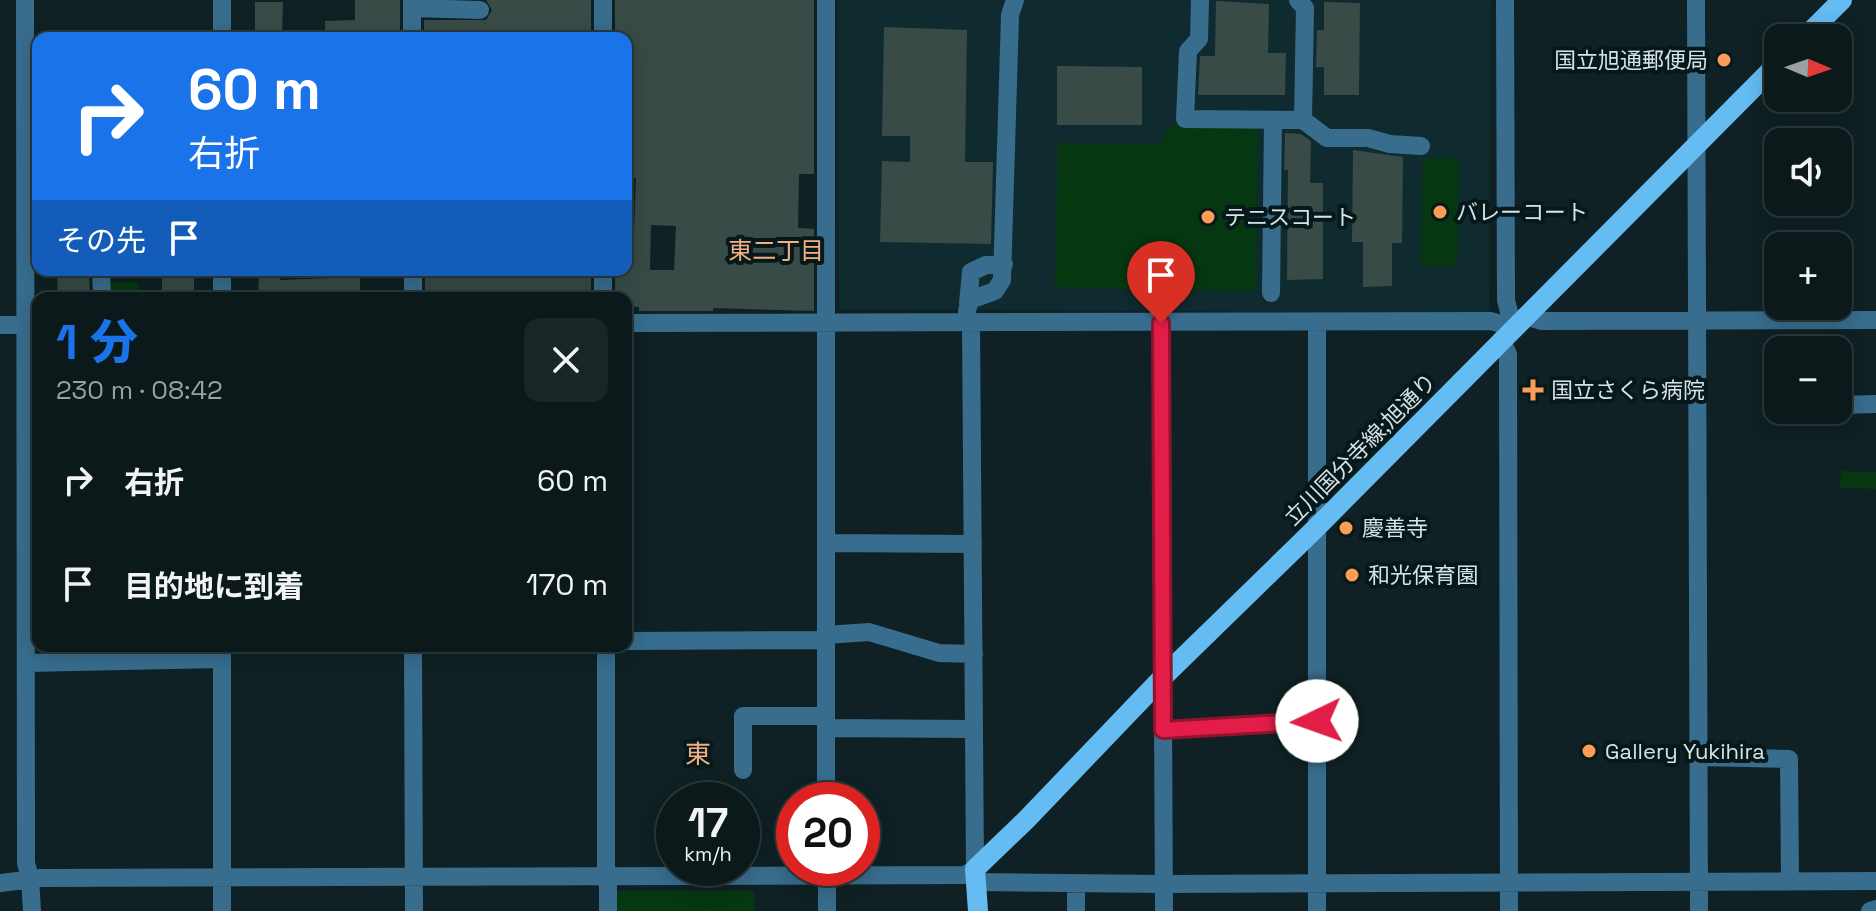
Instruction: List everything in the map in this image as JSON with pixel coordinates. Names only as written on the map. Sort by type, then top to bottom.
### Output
[{"type":"main road","points":[[1818,24],[1842,0]]},
{"type":"main road","name":"立川国分寺線;旭通り","points":[[976,876],[1163,677],[1316,528],[1764,77]]},
{"type":"main road","points":[[976,876],[978,911]]},
{"type":"street","points":[[25,0],[32,325],[26,863],[32,911]]},
{"type":"street","points":[[222,0],[222,32]]},
{"type":"street","points":[[603,0],[603,32]]},
{"type":"street","points":[[826,0],[826,782]]},
{"type":"street","points":[[969,313],[974,298],[995,291],[1002,280],[1010,15],[1015,0]]},
{"type":"street","points":[[1200,0],[1199,39],[1188,51],[1185,119],[1303,120],[1327,138],[1368,138],[1390,144],[1421,146]]},
{"type":"street","points":[[1298,0],[1305,8],[1303,120]]},
{"type":"street","points":[[1505,0],[1506,300],[1513,328],[1508,354],[1509,911]]},
{"type":"street","points":[[1696,0],[1699,911]]},
{"type":"street","points":[[412,32],[412,4],[480,10]]},
{"type":"street","points":[[1271,293],[1273,120]]},
{"type":"street","points":[[976,876],[969,313],[971,272],[986,265],[1004,264]]},
{"type":"street","points":[[632,323],[827,322],[969,313],[1161,323],[1491,321],[1513,328],[1541,321],[1876,320]]},
{"type":"street","points":[[1161,323],[1164,911]]},
{"type":"street","points":[[1317,323],[1317,911]]},
{"type":"street","points":[[0,325],[32,325]]},
{"type":"street","points":[[1852,405],[1876,404]]},
{"type":"street","points":[[826,543],[973,544]]},
{"type":"street","points":[[632,641],[826,637],[869,632],[939,653],[974,654]]},
{"type":"street","points":[[413,652],[414,911]]},
{"type":"street","points":[[606,652],[608,911]]},
{"type":"street","points":[[26,663],[222,653],[222,911]]},
{"type":"street","points":[[743,770],[743,716],[974,729]]},
{"type":"street","points":[[1163,730],[1317,721]]},
{"type":"street","points":[[1699,757],[1789,759],[1790,880]]},
{"type":"street","points":[[0,883],[15,883],[30,878],[606,877],[776,873]]},
{"type":"street","points":[[880,873],[964,875],[1076,884],[1876,881]]},
{"type":"street","points":[[1076,884],[1076,911]]},
{"type":"street","points":[[827,886],[827,911]]},
{"type":"street","points":[[1870,911],[1876,909]]},
{"type":"shaded area","points":[[838,0],[1490,0],[1489,313],[839,309]]},
{"type":"green space","points":[[1170,126],[1258,127],[1255,291],[1055,287],[1058,143],[1160,145]]},
{"type":"green space","name":"バレーコート","points":[[1423,158],[1459,158],[1457,266],[1421,265]]},
{"type":"green space","points":[[138,282],[138,292],[107,292],[107,283]]},
{"type":"green space","points":[[1841,471],[1876,472],[1876,489],[1840,488]]},
{"type":"green space","points":[[614,891],[754,891],[755,911],[614,911]]},
{"type":"building","points":[[355,0],[400,0],[400,32],[325,32],[325,21],[355,20]]},
{"type":"building","points":[[486,0],[591,0],[591,32],[424,32],[424,20],[486,20],[492,10]]},
{"type":"building","points":[[615,0],[814,0],[814,174],[799,174],[798,228],[814,229],[814,311],[713,308],[713,311],[639,311],[639,307],[632,306],[632,292],[615,292],[615,276],[632,276],[636,178],[632,178],[632,32],[615,32]],"holes":[[[651,225],[676,226],[674,270],[650,270]]]},
{"type":"building","points":[[1216,1],[1269,4],[1268,53],[1286,53],[1285,95],[1198,95],[1200,56],[1215,56]]},
{"type":"building","points":[[255,2],[283,2],[282,32],[255,32]]},
{"type":"building","points":[[1324,2],[1360,3],[1359,95],[1324,95],[1324,67],[1316,67],[1317,30],[1324,30]]},
{"type":"building","points":[[884,27],[967,30],[965,162],[993,162],[991,244],[880,242],[882,161],[910,162],[910,136],[882,136]]},
{"type":"building","points":[[1057,66],[1142,67],[1142,125],[1057,125]]},
{"type":"building","points":[[1285,133],[1301,134],[1311,141],[1310,183],[1323,183],[1323,279],[1287,280],[1288,170],[1284,170]]},
{"type":"building","points":[[1353,150],[1403,157],[1402,243],[1392,243],[1392,286],[1363,287],[1363,242],[1352,242]]},
{"type":"building","points":[[57,276],[89,276],[90,292],[58,292]]},
{"type":"building","points":[[162,276],[194,276],[194,292],[162,292]]},
{"type":"building","points":[[259,276],[280,276],[280,280],[360,276],[360,292],[258,292]]},
{"type":"building","points":[[425,276],[591,276],[591,292],[425,292]]},
{"type":"place","name":"国立旭通郵便局","points":[[1724,60]]},
{"type":"place","name":"バレーコート","points":[[1440,212]]},
{"type":"place","name":"テニスコート","points":[[1208,217]]},
{"type":"place","name":"国立さくら病院","points":[[1533,390]]},
{"type":"place","name":"慶善寺","points":[[1346,528]]},
{"type":"place","name":"和光保育園","points":[[1352,575]]},
{"type":"place","name":"Gallery Yukihira","points":[[1589,751]]},
{"type":"district","name":"東二丁目","points":[[776,251]]},
{"type":"district","name":"東","points":[[698,754]]},
{"type":"route","points":[[1161,323],[1163,730],[1317,721]]}]
